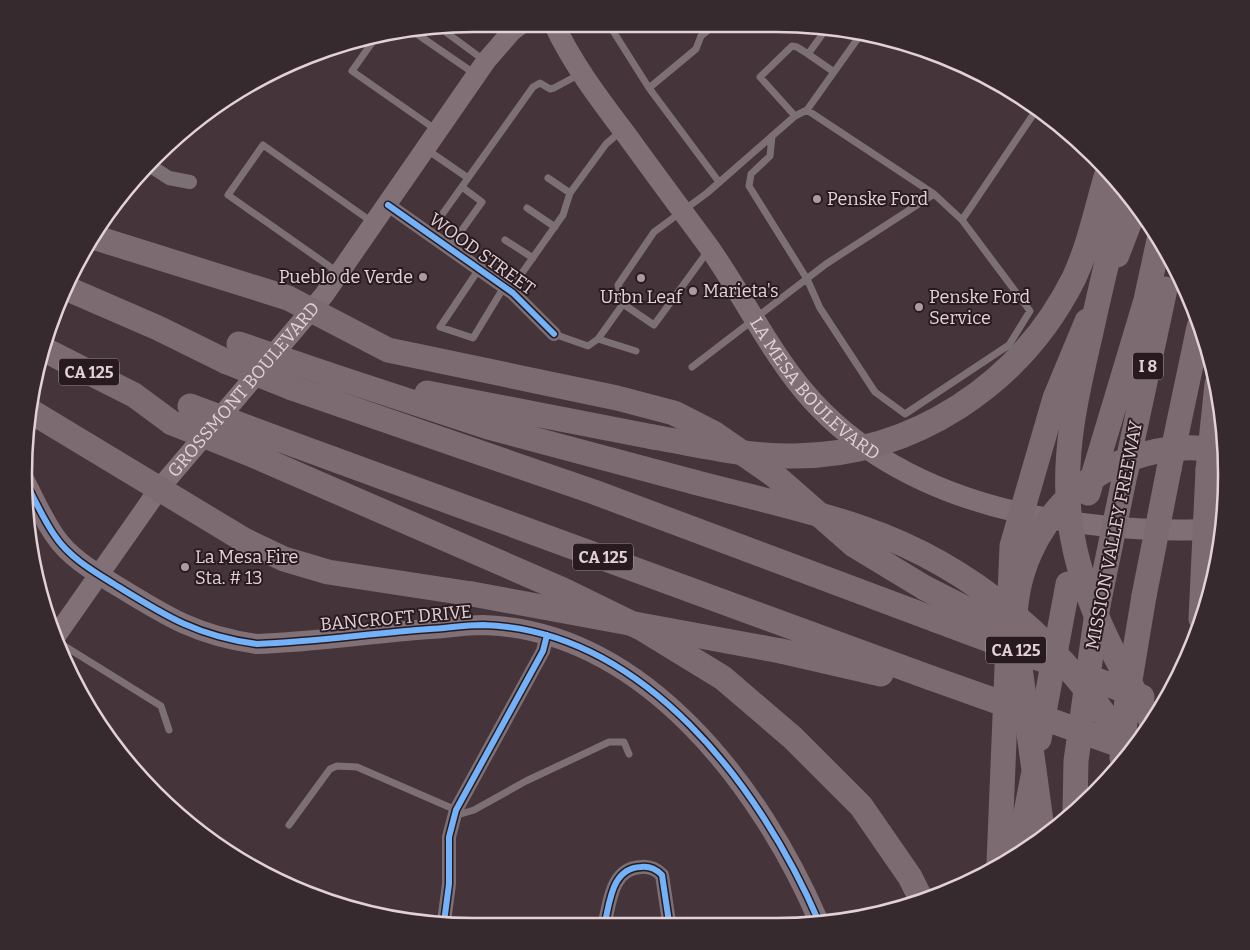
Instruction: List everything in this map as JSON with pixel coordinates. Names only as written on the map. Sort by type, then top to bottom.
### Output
[{"type":"highway","points":[[233,353],[327,374],[653,437],[765,456],[820,455],[869,447],[913,432],[944,417],[972,400],[1019,359],[1056,310],[1084,252],[1105,180]]},
{"type":"highway","points":[[1122,201],[1074,406],[1068,458],[1069,513],[1083,580],[1101,626],[1124,674],[1147,714]]},
{"type":"highway","points":[[999,856],[1012,546],[1055,398],[1072,355],[1116,258],[1132,215]]},
{"type":"highway","points":[[100,240],[288,298],[388,350],[617,398],[674,413],[715,434],[774,476],[854,544],[925,588],[1028,640],[1096,680]]},
{"type":"highway","points":[[1020,844],[1068,584],[1087,496],[1146,300],[1157,252]]},
{"type":"highway","name":"MISSION VALLEY FREEWAY","points":[[1075,800],[1076,761],[1098,605],[1169,273]]},
{"type":"highway","name":"CA 125","points":[[73,291],[158,328],[233,353],[292,388],[594,492],[1154,702]]},
{"type":"highway","name":"I 8","points":[[1123,748],[1127,698],[1144,596],[1197,342]]},
{"type":"highway","name":"CA 125","points":[[50,353],[134,395],[190,406],[931,678],[1124,746]]},
{"type":"highway","points":[[327,374],[488,427],[863,528],[904,545],[973,584],[1022,621],[1049,646],[1090,694],[1124,746]]},
{"type":"highway","points":[[134,395],[172,423],[256,456],[563,590],[643,629],[723,678],[793,738],[861,806],[910,877],[918,894]]},
{"type":"highway","points":[[36,415],[244,540],[284,559],[328,572],[472,594],[781,651],[818,658],[902,679],[931,678]]},
{"type":"highway","points":[[1202,588],[1208,470],[1214,415]]},
{"type":"highway","points":[[1042,828],[1015,631],[1014,608],[1026,558],[1050,518],[1066,500],[1081,487],[1116,465],[1132,458],[1164,450],[1192,447],[1217,450]]},
{"type":"highway","points":[[1059,722],[1118,755]]},
{"type":"main road","name":"LA MESA BOULEVARD","points":[[559,32],[582,72],[622,130],[710,249],[803,390],[852,438],[907,473],[941,489],[1021,514],[1130,528],[1185,531],[1214,529]]},
{"type":"street","name":"GROSSMONT BOULEVARD","points":[[61,629],[98,573],[159,489],[312,309],[388,205],[481,68],[510,32]]},
{"type":"street","points":[[155,169],[169,178],[190,182]]},
{"type":"street","name":"WOOD STREET","points":[[388,205],[507,289],[535,312],[554,334]]},
{"type":"street","name":"BANCROFT DRIVE","points":[[33,495],[55,536],[72,555],[160,613],[200,631],[240,642],[276,643],[482,625],[546,635],[578,645],[616,667],[654,694],[699,733],[731,771],[751,799],[785,853],[816,916]]},
{"type":"street","points":[[445,917],[449,884],[449,837],[455,813],[542,651],[546,635]]},
{"type":"street","points":[[606,918],[613,889],[619,877],[629,869],[643,866],[656,870],[662,875],[668,918]]},
{"type":"lane","points":[[614,32],[649,88],[719,182]]},
{"type":"lane","points":[[649,88],[696,49],[702,36],[707,32]]},
{"type":"lane","points":[[447,33],[481,68]]},
{"type":"lane","points":[[808,54],[822,35]]},
{"type":"lane","points":[[421,36],[481,68]]},
{"type":"lane","points":[[710,249],[654,325],[622,304],[618,285],[654,232],[719,182],[795,116],[807,110],[857,40]]},
{"type":"lane","points":[[370,46],[352,71],[438,131]]},
{"type":"lane","points":[[795,116],[760,77],[792,46],[796,46],[834,72]]},
{"type":"lane","points":[[441,216],[532,87],[540,84],[554,88],[582,72]]},
{"type":"lane","points":[[772,136],[770,156],[751,174],[749,186],[807,279],[820,308],[876,392],[905,414],[1009,345],[1030,311],[962,220],[934,194],[807,110]]},
{"type":"lane","points":[[962,220],[1033,116]]},
{"type":"lane","points":[[479,269],[440,327],[473,338],[507,289],[533,258],[555,227],[563,215],[570,193],[606,144],[622,130]]},
{"type":"lane","points":[[339,273],[228,196],[263,145],[374,223]]},
{"type":"lane","points":[[425,149],[468,178]]},
{"type":"lane","points":[[548,178],[570,193]]},
{"type":"lane","points":[[449,248],[482,202],[462,187]]},
{"type":"lane","points":[[692,367],[826,264],[934,194]]},
{"type":"lane","points":[[527,208],[555,227]]},
{"type":"lane","points":[[505,240],[533,258]]},
{"type":"lane","points":[[554,334],[588,346],[598,339],[622,304]]},
{"type":"lane","points":[[598,339],[636,351]]},
{"type":"lane","points":[[68,648],[160,706],[169,730]]},
{"type":"lane","points":[[289,825],[330,770],[346,765],[357,767],[455,813],[474,810],[526,781],[609,742],[624,742],[629,754]]},
{"type":"cycle path","points":[[388,205],[513,293],[554,334]]},
{"type":"cycle path","points":[[33,496],[61,544],[74,557],[98,574],[181,623],[216,636],[257,644],[483,625],[541,634],[595,655],[645,686],[690,725],[730,770],[765,819],[795,871],[816,916]]},
{"type":"cycle path","points":[[445,917],[449,884],[449,837],[456,810],[543,651],[547,635]]},
{"type":"cycle path","points":[[606,918],[611,896],[618,879],[631,869],[644,867],[653,868],[662,875],[668,918]]},
{"type":"place","name":"Penske Ford","points":[[817,199]]},
{"type":"place","name":"Pueblo de Verde","points":[[423,277]]},
{"type":"place","name":"Urbn Leaf","points":[[641,278]]},
{"type":"place","name":"Marieta's","points":[[693,291]]},
{"type":"place","name":"Penske Ford Service","points":[[919,307]]},
{"type":"place","name":"La Mesa Fire Sta. # 13","points":[[185,567]]}]
